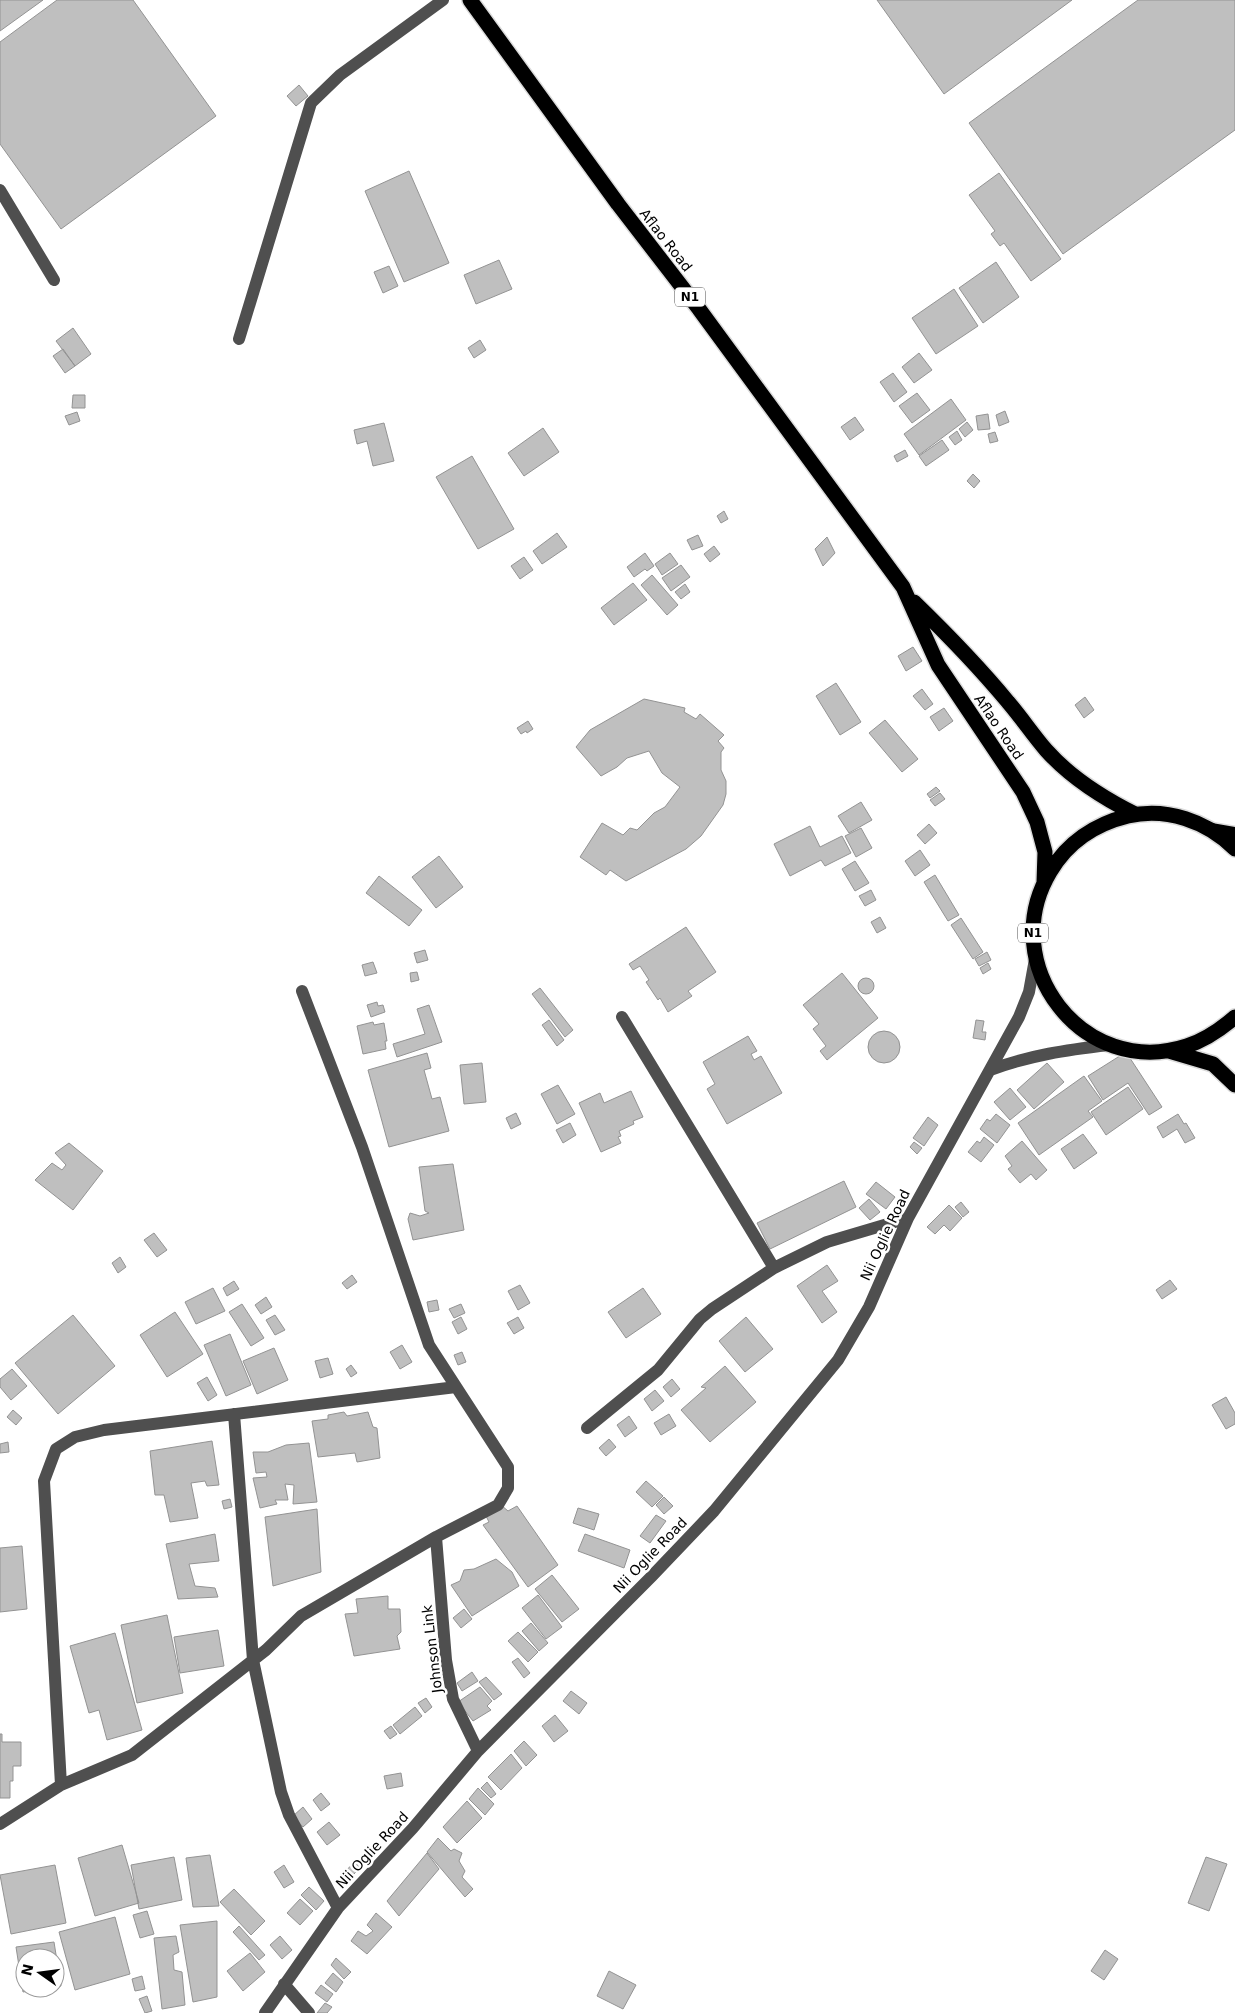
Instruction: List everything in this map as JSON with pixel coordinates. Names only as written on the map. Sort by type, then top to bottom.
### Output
[{"type":"highway","name":"Aflao Road","points":[[470,0],[618,204],[699,309],[908,595],[953,640],[1008,702],[1047,751],[1106,800],[1135,814]]},
{"type":"highway","name":"Aflao Road","points":[[908,595],[938,664],[1018,784],[1034,815],[1045,852],[1044,882]]},
{"type":"highway","name":"N1","points":[[1235,849],[1211,829],[1174,815],[1155,813],[1135,814],[1116,819],[1098,826],[1081,836],[1066,850],[1044,882],[1037,900],[1033,920],[1035,959],[1046,986],[1062,1011],[1076,1025],[1092,1036],[1128,1050],[1167,1051],[1204,1039],[1221,1029],[1235,1017]]},
{"type":"highway","name":"N1","points":[[1167,1051],[1212,1064],[1235,1084]]},
{"type":"main road","points":[[1211,829],[1235,833]]},
{"type":"street","points":[[239,339],[311,103],[340,75],[443,0]]},
{"type":"street","points":[[0,190],[54,280]]},
{"type":"street","name":"Nii Oglie Road","points":[[264,2013],[338,1908],[413,1828],[478,1751],[714,1511],[838,1360],[869,1307],[908,1218],[1019,1017],[1029,992],[1035,959]]},
{"type":"street","points":[[0,1824],[61,1784],[132,1755],[253,1660],[301,1616],[436,1537],[498,1504],[508,1488],[508,1467],[430,1345],[362,1147],[302,991]]},
{"type":"street","points":[[622,1017],[774,1268]]},
{"type":"street","points":[[990,1070],[1020,1059],[1055,1051],[1109,1044]]},
{"type":"street","points":[[587,1428],[658,1370],[700,1319],[774,1268],[827,1242],[908,1218]]},
{"type":"street","points":[[61,1784],[44,1481],[56,1449],[76,1437],[104,1430],[456,1387]]},
{"type":"street","points":[[234,1414],[253,1660],[281,1792],[289,1815],[338,1908]]},
{"type":"street","name":"Johnson Link","points":[[436,1537],[446,1660],[453,1699],[478,1751]]},
{"type":"street","points":[[284,1984],[309,2013]]},
{"type":"building","points":[[0,0],[43,0],[0,31]]},
{"type":"building","points":[[57,0],[133,0],[216,116],[61,229],[0,144],[0,42]]},
{"type":"building","points":[[877,0],[1072,0],[944,94]]},
{"type":"building","points":[[1138,0],[1235,0],[1235,130],[1063,254],[969,123]]},
{"type":"building","points":[[299,85],[308,96],[296,106],[287,96]]},
{"type":"building","points":[[409,171],[449,263],[404,282],[365,191]]},
{"type":"building","points":[[999,173],[1061,259],[1031,281],[1004,243],[1000,246],[991,234],[995,231],[969,195]]},
{"type":"building","points":[[499,260],[512,289],[476,304],[464,275]]},
{"type":"building","points":[[996,262],[1019,297],[983,323],[959,288]]},
{"type":"building","points":[[389,266],[398,286],[383,293],[374,272]]},
{"type":"building","points":[[954,289],[978,326],[936,354],[912,318]]},
{"type":"building","points":[[73,328],[91,354],[75,366],[56,341]]},
{"type":"building","points":[[480,340],[486,350],[474,358],[468,348]]},
{"type":"building","points":[[63,349],[75,366],[65,373],[53,356]]},
{"type":"building","points":[[919,353],[932,370],[914,383],[902,367]]},
{"type":"building","points":[[893,373],[907,392],[894,402],[880,382]]},
{"type":"building","points":[[917,393],[930,410],[912,423],[899,406]]},
{"type":"building","points":[[73,395],[85,395],[85,408],[72,408]]},
{"type":"building","points":[[951,399],[966,420],[919,455],[904,434]]},
{"type":"building","points":[[1005,411],[1009,422],[999,426],[996,415]]},
{"type":"building","points":[[77,412],[80,421],[69,425],[65,416]]},
{"type":"building","points":[[988,414],[990,429],[978,430],[976,416]]},
{"type":"building","points":[[855,417],[864,430],[850,440],[841,427]]},
{"type":"building","points":[[967,422],[973,430],[965,437],[959,429]]},
{"type":"building","points":[[384,423],[394,461],[373,466],[367,441],[357,444],[354,430]]},
{"type":"building","points":[[543,428],[559,452],[524,476],[508,453]]},
{"type":"building","points":[[957,431],[962,440],[955,445],[949,437]]},
{"type":"building","points":[[995,432],[998,441],[990,443],[988,434]]},
{"type":"building","points":[[942,440],[949,450],[926,466],[919,456]]},
{"type":"building","points":[[905,450],[908,456],[897,462],[894,456]]},
{"type":"building","points":[[472,456],[514,529],[478,549],[436,477]]},
{"type":"building","points":[[973,474],[980,481],[974,488],[967,481]]},
{"type":"building","points":[[724,511],[728,519],[721,523],[717,516]]},
{"type":"building","points":[[557,533],[567,547],[542,564],[533,551]]},
{"type":"building","points":[[698,535],[703,546],[692,550],[687,540]]},
{"type":"building","points":[[827,537],[835,553],[823,566],[815,549]]},
{"type":"building","points":[[714,546],[720,554],[710,562],[704,554]]},
{"type":"building","points":[[645,553],[654,566],[647,571],[645,569],[634,577],[627,567]]},
{"type":"building","points":[[670,553],[678,564],[662,575],[655,564]]},
{"type":"building","points":[[524,557],[533,570],[520,579],[511,566]]},
{"type":"building","points":[[681,565],[690,577],[671,591],[662,578]]},
{"type":"building","points":[[652,575],[678,605],[667,615],[641,585]]},
{"type":"building","points":[[633,583],[647,600],[614,625],[601,608]]},
{"type":"building","points":[[685,584],[690,592],[681,599],[675,592]]},
{"type":"building","points":[[913,647],[922,661],[906,671],[898,656]]},
{"type":"building","points":[[836,683],[861,722],[840,735],[816,696]]},
{"type":"building","points":[[922,689],[933,704],[925,710],[913,696]]},
{"type":"building","points":[[1085,697],[1094,710],[1084,718],[1075,705]]},
{"type":"building","points":[[644,699],[685,708],[684,712],[696,719],[700,714],[724,735],[718,741],[724,748],[721,752],[721,770],[726,781],[726,794],[723,805],[701,836],[686,849],[626,881],[610,870],[606,875],[580,857],[602,823],[623,835],[630,828],[637,830],[654,813],[665,807],[680,787],[662,773],[649,751],[627,758],[617,767],[601,776],[576,747],[590,730]]},
{"type":"building","points":[[944,708],[953,721],[939,731],[930,717]]},
{"type":"building","points":[[885,720],[918,759],[902,772],[869,733]]},
{"type":"building","points":[[528,721],[533,729],[521,734],[517,728]]},
{"type":"building","points":[[936,787],[940,791],[930,798],[927,794]]},
{"type":"building","points":[[940,793],[945,799],[935,806],[930,800]]},
{"type":"building","points":[[861,802],[872,820],[849,833],[838,816]]},
{"type":"building","points":[[929,824],[937,833],[925,844],[917,835]]},
{"type":"building","points":[[810,826],[820,847],[842,836],[851,853],[825,866],[821,860],[790,876],[774,844]]},
{"type":"building","points":[[861,828],[872,848],[856,857],[845,836]]},
{"type":"building","points":[[920,850],[930,865],[915,876],[905,861]]},
{"type":"building","points":[[439,856],[463,887],[436,908],[412,877]]},
{"type":"building","points":[[855,861],[869,883],[855,891],[842,869]]},
{"type":"building","points":[[935,875],[959,915],[948,921],[924,882]]},
{"type":"building","points":[[379,876],[422,910],[409,926],[366,893]]},
{"type":"building","points":[[871,890],[876,900],[865,906],[859,896]]},
{"type":"building","points":[[880,917],[886,928],[877,933],[871,922]]},
{"type":"building","points":[[961,918],[983,952],[973,959],[951,925]]},
{"type":"building","points":[[686,927],[716,972],[688,991],[692,996],[668,1012],[660,998],[658,1000],[646,982],[649,980],[640,966],[633,970],[629,964]]},
{"type":"building","points":[[425,950],[428,960],[417,963],[414,953]]},
{"type":"building","points":[[987,952],[991,960],[979,966],[975,959]]},
{"type":"building","points":[[373,962],[377,973],[365,976],[362,965]]},
{"type":"building","points":[[988,963],[991,969],[983,974],[980,968]]},
{"type":"building","points":[[417,972],[419,980],[411,982],[410,973]]},
{"type":"building","points":[[842,973],[878,1018],[827,1060],[820,1051],[826,1046],[813,1029],[819,1024],[803,1005]]},
{"type":"building","points":[[863,978],[869,978],[874,983],[872,992],[863,994],[858,989],[858,983]]},
{"type":"building","points":[[540,988],[573,1030],[565,1037],[532,994]]},
{"type":"building","points":[[377,1002],[378,1006],[383,1005],[385,1012],[371,1017],[367,1005]]},
{"type":"building","points":[[429,1005],[442,1042],[397,1057],[393,1044],[425,1034],[417,1009]]},
{"type":"building","points":[[549,1020],[564,1040],[557,1046],[542,1025]]},
{"type":"building","points":[[976,1020],[984,1021],[982,1032],[986,1032],[985,1040],[973,1038]]},
{"type":"building","points":[[373,1022],[374,1025],[384,1023],[387,1041],[385,1041],[386,1049],[363,1054],[357,1026]]},
{"type":"building","points":[[884,1031],[896,1035],[900,1047],[896,1059],[884,1063],[872,1059],[868,1047],[872,1035]]},
{"type":"building","points":[[748,1036],[757,1051],[751,1054],[754,1060],[761,1056],[782,1093],[727,1124],[707,1089],[715,1084],[703,1062]]},
{"type":"building","points":[[1126,1052],[1162,1107],[1149,1115],[1128,1083],[1103,1100],[1088,1076]]},
{"type":"building","points":[[427,1053],[431,1068],[424,1070],[432,1099],[440,1097],[449,1131],[389,1147],[368,1070]]},
{"type":"building","points":[[482,1063],[486,1102],[464,1104],[460,1065]]},
{"type":"building","points":[[1047,1063],[1064,1082],[1034,1109],[1017,1090]]},
{"type":"building","points":[[1084,1076],[1102,1101],[1088,1111],[1093,1117],[1039,1155],[1018,1123]]},
{"type":"building","points":[[558,1085],[575,1114],[557,1124],[541,1094]]},
{"type":"building","points":[[1128,1087],[1143,1109],[1106,1135],[1091,1112]]},
{"type":"building","points":[[1010,1088],[1026,1107],[1010,1120],[994,1102]]},
{"type":"building","points":[[631,1091],[643,1117],[633,1121],[634,1124],[619,1131],[621,1136],[618,1137],[621,1143],[601,1152],[579,1103],[600,1093],[604,1103]]},
{"type":"building","points":[[516,1113],[521,1124],[511,1129],[506,1118]]},
{"type":"building","points":[[996,1114],[1010,1125],[997,1143],[980,1129],[987,1119],[990,1121]]},
{"type":"building","points":[[1178,1114],[1195,1138],[1185,1143],[1177,1129],[1163,1138],[1157,1127]]},
{"type":"building","points":[[928,1117],[938,1125],[924,1146],[913,1138]]},
{"type":"building","points":[[570,1123],[576,1135],[563,1143],[556,1130]]},
{"type":"building","points":[[1083,1134],[1097,1153],[1074,1169],[1061,1149]]},
{"type":"building","points":[[984,1137],[994,1145],[981,1162],[968,1152],[977,1141],[980,1143]]},
{"type":"building","points":[[1022,1141],[1047,1170],[1036,1180],[1031,1174],[1020,1183],[1008,1169],[1012,1166],[1005,1156]]},
{"type":"building","points":[[914,1142],[922,1148],[917,1154],[910,1147]]},
{"type":"building","points":[[69,1143],[103,1171],[73,1210],[35,1180],[52,1163],[62,1170],[66,1165],[55,1153]]},
{"type":"building","points":[[453,1164],[464,1230],[413,1240],[408,1219],[410,1213],[420,1216],[429,1213],[425,1211],[419,1167]]},
{"type":"building","points":[[844,1181],[856,1207],[770,1249],[757,1223]]},
{"type":"building","points":[[876,1182],[895,1197],[886,1209],[866,1194]]},
{"type":"building","points":[[869,1199],[880,1212],[870,1220],[859,1208]]},
{"type":"building","points":[[961,1202],[969,1212],[963,1217],[955,1207]]},
{"type":"building","points":[[949,1205],[962,1218],[950,1231],[944,1225],[935,1234],[927,1227]]},
{"type":"building","points":[[154,1233],[167,1250],[157,1257],[144,1240]]},
{"type":"building","points":[[120,1257],[126,1267],[118,1273],[112,1263]]},
{"type":"building","points":[[827,1265],[838,1281],[822,1291],[837,1312],[822,1323],[797,1286]]},
{"type":"building","points":[[352,1275],[357,1282],[347,1289],[342,1283]]},
{"type":"building","points":[[1170,1280],[1177,1289],[1162,1299],[1156,1290]]},
{"type":"building","points":[[234,1281],[239,1289],[227,1296],[223,1288]]},
{"type":"building","points":[[520,1285],[530,1303],[518,1310],[508,1291]]},
{"type":"building","points":[[213,1288],[225,1311],[196,1324],[185,1302]]},
{"type":"building","points":[[643,1288],[661,1314],[626,1338],[608,1312]]},
{"type":"building","points":[[266,1297],[272,1307],[261,1314],[255,1305]]},
{"type":"building","points":[[437,1300],[439,1310],[429,1312],[427,1302]]},
{"type":"building","points":[[242,1304],[264,1338],[251,1346],[229,1312]]},
{"type":"building","points":[[461,1304],[465,1313],[454,1318],[449,1309]]},
{"type":"building","points":[[175,1312],[203,1354],[167,1377],[140,1335]]},
{"type":"building","points":[[73,1315],[115,1366],[58,1414],[15,1363]]},
{"type":"building","points":[[275,1315],[285,1330],[275,1335],[266,1320]]},
{"type":"building","points":[[461,1317],[467,1329],[458,1334],[452,1322]]},
{"type":"building","points":[[518,1317],[524,1328],[514,1334],[507,1323]]},
{"type":"building","points":[[746,1317],[773,1349],[745,1372],[719,1341]]},
{"type":"building","points":[[230,1334],[251,1385],[226,1396],[204,1345]]},
{"type":"building","points":[[402,1345],[412,1362],[400,1369],[390,1352]]},
{"type":"building","points":[[274,1348],[288,1380],[257,1394],[243,1361]]},
{"type":"building","points":[[462,1352],[466,1362],[458,1365],[454,1355]]},
{"type":"building","points":[[328,1358],[333,1374],[320,1378],[315,1361]]},
{"type":"building","points":[[351,1365],[357,1373],[351,1377],[346,1369]]},
{"type":"building","points":[[725,1366],[756,1402],[710,1442],[681,1410],[706,1388],[701,1387]]},
{"type":"building","points":[[12,1369],[27,1386],[11,1400],[0,1387],[0,1379]]},
{"type":"building","points":[[207,1377],[217,1395],[208,1401],[197,1383]]},
{"type":"building","points":[[672,1379],[680,1389],[671,1397],[663,1387]]},
{"type":"building","points":[[655,1390],[664,1401],[652,1411],[644,1399]]},
{"type":"building","points":[[1226,1397],[1235,1413],[1235,1424],[1226,1429],[1212,1405]]},
{"type":"building","points":[[13,1410],[22,1418],[16,1425],[7,1417]]},
{"type":"building","points":[[344,1412],[347,1416],[368,1412],[373,1427],[377,1428],[380,1458],[357,1462],[355,1453],[318,1457],[312,1421],[328,1419],[328,1415]]},
{"type":"building","points":[[669,1414],[676,1426],[661,1435],[654,1423]]},
{"type":"building","points":[[629,1416],[637,1428],[625,1437],[617,1425]]},
{"type":"building","points":[[609,1439],[616,1447],[606,1456],[599,1448]]},
{"type":"building","points":[[212,1441],[219,1485],[207,1486],[205,1481],[191,1483],[198,1518],[170,1522],[164,1495],[155,1495],[150,1451]]},
{"type":"building","points":[[8,1442],[9,1452],[0,1453],[0,1444]]},
{"type":"building","points":[[309,1443],[317,1502],[293,1504],[294,1485],[285,1484],[288,1500],[275,1500],[277,1504],[260,1508],[253,1478],[267,1477],[266,1472],[256,1473],[253,1452],[268,1452],[286,1445]]},
{"type":"building","points":[[646,1481],[663,1496],[652,1507],[636,1492]]},
{"type":"building","points":[[664,1497],[673,1506],[664,1514],[656,1505]]},
{"type":"building","points":[[230,1499],[232,1507],[224,1509],[222,1501]]},
{"type":"building","points":[[501,1505],[508,1511],[517,1506],[558,1565],[528,1587],[483,1525],[489,1522],[485,1514]]},
{"type":"building","points":[[578,1508],[599,1514],[594,1530],[573,1523]]},
{"type":"building","points":[[317,1509],[321,1572],[273,1586],[265,1517]]},
{"type":"building","points":[[656,1515],[666,1521],[650,1543],[640,1536]]},
{"type":"building","points":[[215,1534],[219,1561],[189,1564],[195,1586],[215,1588],[218,1597],[178,1599],[166,1544]]},
{"type":"building","points":[[585,1534],[630,1550],[624,1568],[578,1551]]},
{"type":"building","points":[[22,1546],[27,1609],[0,1612],[0,1548]]},
{"type":"building","points":[[496,1559],[512,1572],[519,1586],[472,1616],[451,1585],[460,1581],[464,1570],[474,1569]]},
{"type":"building","points":[[552,1575],[579,1609],[562,1622],[535,1589]]},
{"type":"building","points":[[538,1595],[562,1627],[546,1639],[522,1608]]},
{"type":"building","points":[[388,1596],[388,1609],[400,1609],[401,1632],[397,1636],[400,1649],[354,1656],[345,1614],[358,1613],[356,1599]]},
{"type":"building","points":[[464,1609],[472,1619],[461,1628],[453,1618]]},
{"type":"building","points":[[167,1615],[183,1693],[137,1703],[121,1625]]},
{"type":"building","points":[[531,1623],[548,1643],[539,1651],[522,1631]]},
{"type":"building","points":[[218,1630],[224,1666],[180,1673],[174,1637]]},
{"type":"building","points":[[518,1632],[538,1652],[528,1662],[508,1641]]},
{"type":"building","points":[[115,1633],[142,1730],[107,1740],[99,1710],[89,1713],[70,1646]]},
{"type":"building","points":[[518,1658],[530,1673],[524,1678],[512,1662]]},
{"type":"building","points":[[472,1672],[478,1681],[462,1691],[457,1683]]},
{"type":"building","points":[[486,1677],[502,1694],[494,1700],[479,1682]]},
{"type":"building","points":[[480,1687],[492,1701],[487,1706],[491,1710],[473,1721],[458,1702]]},
{"type":"building","points":[[571,1691],[587,1703],[579,1714],[563,1701]]},
{"type":"building","points":[[426,1698],[432,1707],[425,1713],[418,1703]]},
{"type":"building","points":[[415,1707],[422,1716],[400,1734],[393,1725]]},
{"type":"building","points":[[555,1715],[568,1731],[554,1742],[542,1726]]},
{"type":"building","points":[[391,1726],[397,1734],[390,1739],[384,1731]]},
{"type":"building","points":[[0,1734],[2,1734],[2,1742],[21,1742],[21,1766],[13,1766],[13,1781],[10,1781],[10,1798],[0,1798]]},
{"type":"building","points":[[524,1741],[537,1755],[526,1766],[514,1751]]},
{"type":"building","points":[[511,1754],[522,1768],[501,1790],[488,1777]]},
{"type":"building","points":[[401,1773],[403,1786],[387,1789],[384,1776]]},
{"type":"building","points":[[487,1782],[496,1794],[491,1798],[481,1788]]},
{"type":"building","points":[[478,1788],[494,1804],[485,1815],[469,1799]]},
{"type":"building","points":[[321,1793],[330,1804],[321,1811],[313,1800]]},
{"type":"building","points":[[467,1801],[482,1818],[457,1843],[443,1827]]},
{"type":"building","points":[[303,1807],[312,1819],[303,1827],[293,1816]]},
{"type":"building","points":[[329,1822],[340,1835],[327,1845],[317,1832]]},
{"type":"building","points":[[438,1838],[451,1851],[454,1849],[462,1853],[459,1861],[465,1871],[462,1877],[473,1889],[465,1897],[427,1852]]},
{"type":"building","points":[[122,1845],[139,1903],[95,1916],[78,1858]]},
{"type":"building","points":[[427,1853],[439,1869],[399,1916],[387,1901]]},
{"type":"building","points":[[210,1855],[219,1906],[193,1907],[186,1858]]},
{"type":"building","points":[[174,1857],[182,1900],[139,1909],[131,1865]]},
{"type":"building","points":[[1206,1857],[1227,1864],[1209,1911],[1188,1903]]},
{"type":"building","points":[[355,1862],[360,1868],[347,1881],[341,1875]]},
{"type":"building","points":[[55,1865],[66,1923],[11,1934],[0,1875]]},
{"type":"building","points":[[284,1865],[294,1882],[284,1888],[274,1872]]},
{"type":"building","points":[[309,1887],[324,1901],[316,1910],[301,1895]]},
{"type":"building","points":[[234,1889],[265,1921],[251,1935],[220,1902]]},
{"type":"building","points":[[300,1899],[313,1911],[300,1925],[287,1913]]},
{"type":"building","points":[[147,1911],[154,1934],[140,1938],[133,1915]]},
{"type":"building","points":[[376,1913],[392,1927],[367,1954],[351,1941],[358,1931],[366,1936],[373,1931],[367,1925]]},
{"type":"building","points":[[115,1917],[130,1974],[75,1990],[65,1948],[59,1932]]},
{"type":"building","points":[[217,1921],[217,1997],[193,2002],[180,1925]]},
{"type":"building","points":[[239,1926],[265,1955],[259,1960],[233,1932]]},
{"type":"building","points":[[176,1936],[179,1952],[173,1955],[174,1970],[182,1972],[185,2005],[162,2009],[154,1938]]},
{"type":"building","points":[[280,1936],[292,1950],[282,1959],[270,1945]]},
{"type":"building","points":[[54,1942],[55,1948],[16,1948]]},
{"type":"building","points":[[1105,1950],[1118,1959],[1104,1980],[1091,1971]]},
{"type":"building","points":[[250,1953],[265,1972],[243,1991],[227,1971]]},
{"type":"building","points":[[336,1958],[351,1972],[344,1979],[331,1965]]},
{"type":"building","points":[[609,1971],[636,1985],[623,2009],[597,1996]]},
{"type":"building","points":[[333,1973],[343,1982],[336,1992],[325,1983]]},
{"type":"building","points":[[142,1976],[145,1989],[135,1991],[132,1979]]},
{"type":"building","points":[[321,1985],[333,1994],[327,2002],[315,1993]]},
{"type":"building","points":[[147,1996],[152,2011],[145,2013],[139,1999]]},
{"type":"building","points":[[325,2003],[332,2007],[327,2013],[317,2013]]}]
